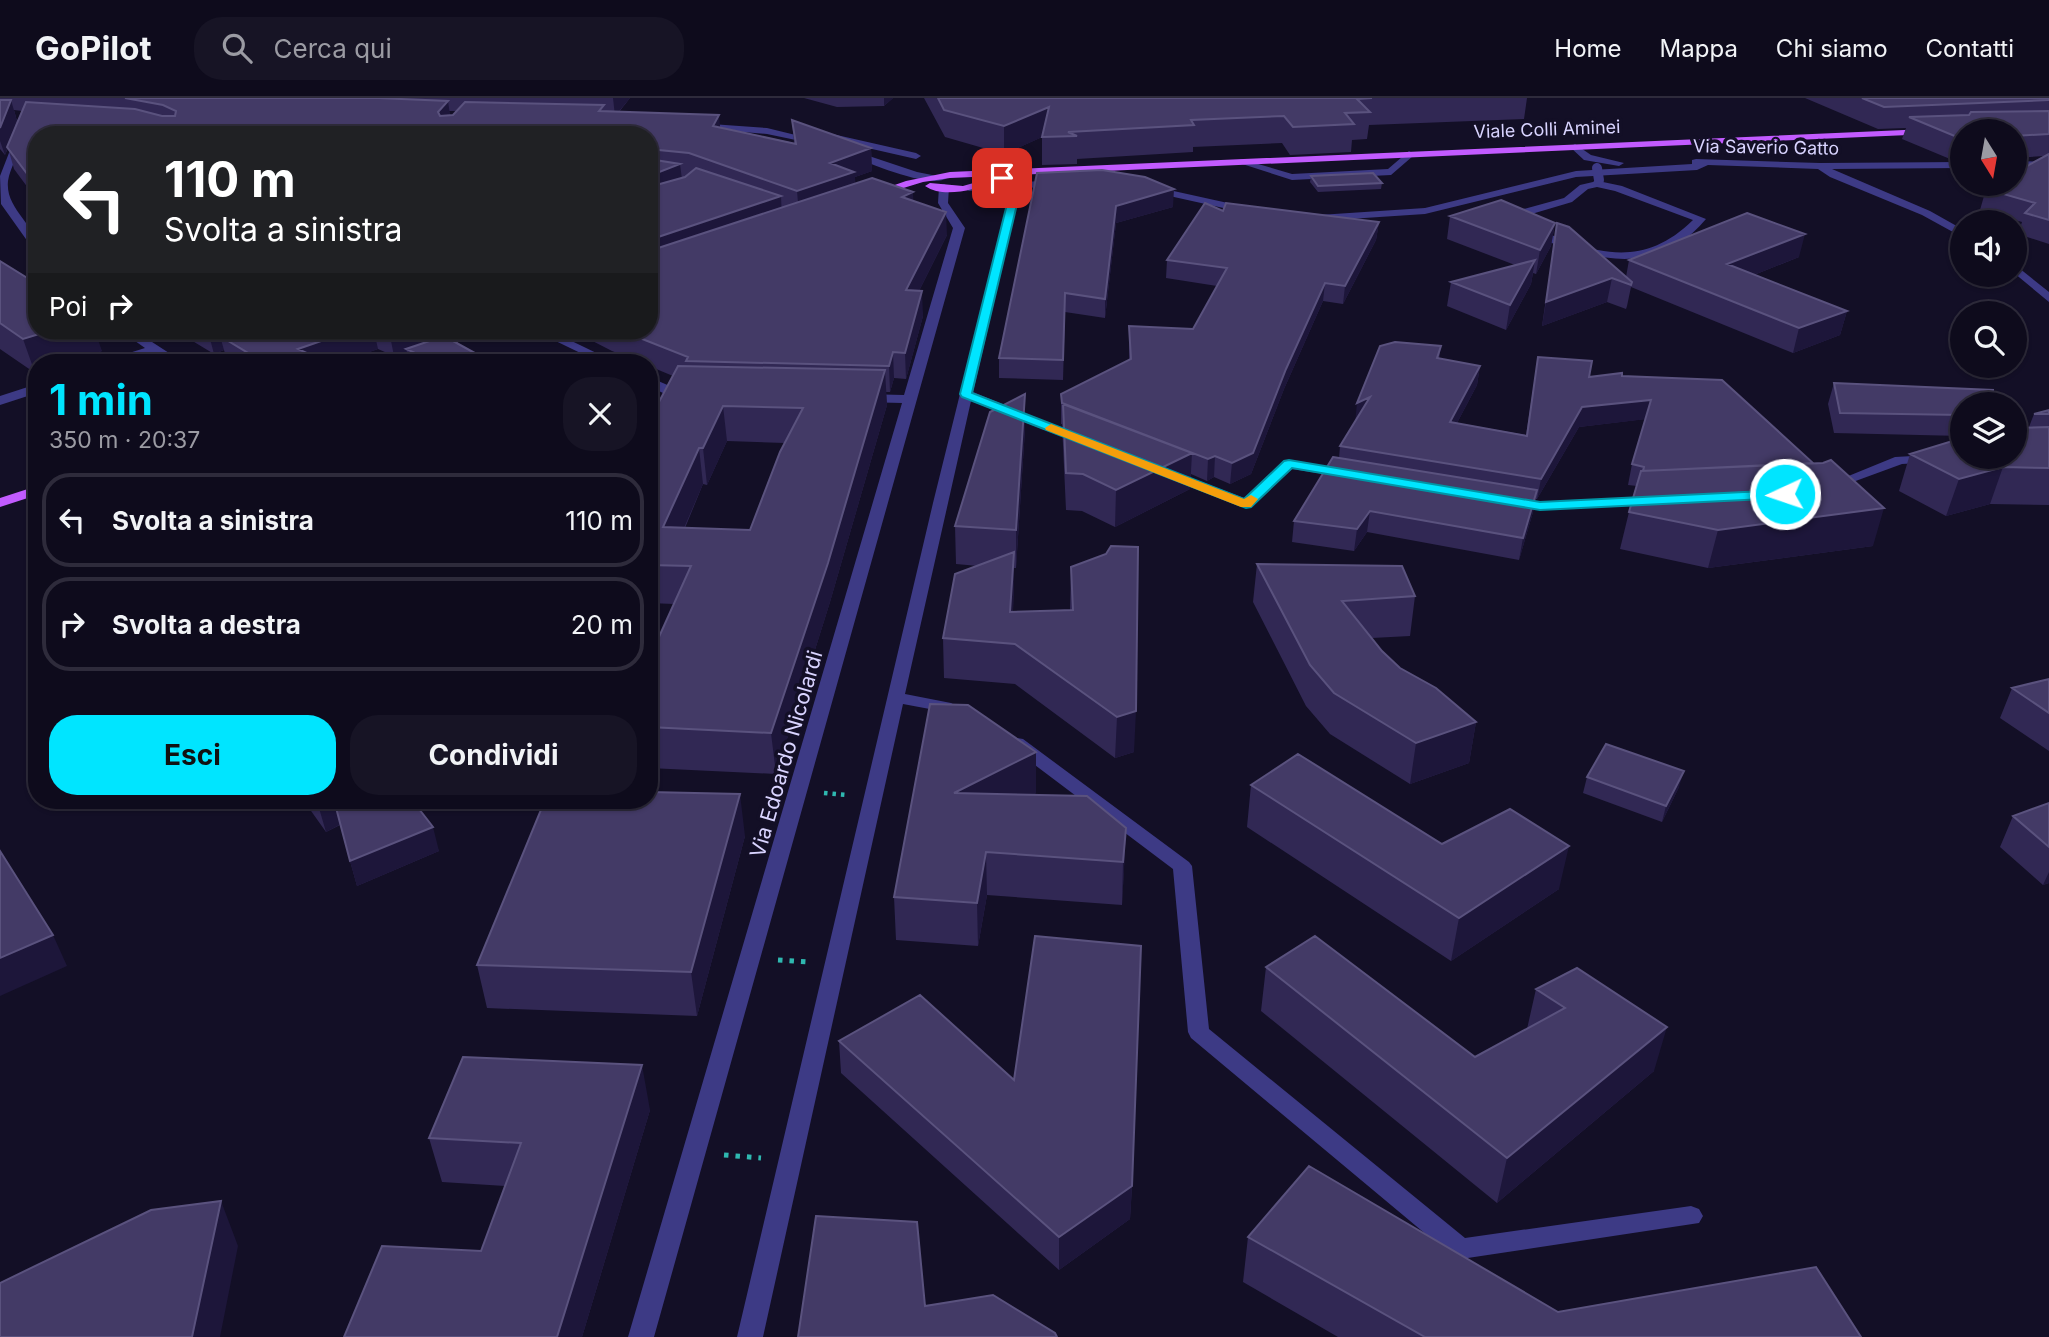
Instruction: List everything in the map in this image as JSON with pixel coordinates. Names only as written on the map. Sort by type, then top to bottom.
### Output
[{"type":"main road","name":"Viale Colli Aminei","points":[[943,182],[962,175],[1046,170],[1943,131]]},
{"type":"main road","name":"Viale Colli Aminei","points":[[1003,182],[1046,170]]},
{"type":"main road","points":[[866,196],[895,187],[943,182],[974,186],[978,180],[962,175]]},
{"type":"main road","points":[[415,354],[456,340]]},
{"type":"main road","points":[[0,503],[28,493]]},
{"type":"street","points":[[688,125],[767,131],[813,140],[943,182]]},
{"type":"street","points":[[23,129],[3,182],[6,204],[28,234]]},
{"type":"street","points":[[767,131],[789,130],[846,138],[916,156]]},
{"type":"street","name":"Via Saverio Gatto","points":[[1575,147],[1597,164],[1950,164]]},
{"type":"street","points":[[1241,162],[1292,177],[1391,172],[1409,154]]},
{"type":"street","points":[[1310,218],[1425,211],[1576,174],[1697,167],[1707,162]]},
{"type":"street","points":[[1597,164],[1598,182]]},
{"type":"street","points":[[2027,164],[2049,165]]},
{"type":"street","points":[[1820,166],[1834,175],[1926,213],[1950,227]]},
{"type":"street","name":"Via Edoardo Nicolardi","points":[[641,1337],[959,228],[943,203],[943,182]]},
{"type":"street","points":[[750,1337],[1013,200],[1003,182]]},
{"type":"street","points":[[974,186],[1003,182],[1068,183]]},
{"type":"street","points":[[1598,182],[1700,219],[1670,248],[1656,254],[1623,256],[1582,251],[1518,225],[1511,219],[1519,213],[1568,200],[1584,187],[1598,182]]},
{"type":"street","points":[[1143,188],[1261,214]]},
{"type":"street","points":[[24,228],[28,227]]},
{"type":"street","points":[[2027,279],[2049,298]]},
{"type":"street","points":[[140,340],[162,354]]},
{"type":"street","points":[[561,340],[591,354]]},
{"type":"street","points":[[228,354],[256,344]]},
{"type":"street","points":[[138,354],[153,349]]},
{"type":"street","points":[[658,385],[677,394],[704,394]]},
{"type":"street","points":[[0,401],[28,391]]},
{"type":"street","points":[[966,394],[1092,444]]},
{"type":"street","points":[[852,398],[911,399]]},
{"type":"street","points":[[1812,493],[1900,460],[1941,459]]},
{"type":"street","points":[[1156,469],[1246,504],[1289,464],[1368,477]]},
{"type":"street","points":[[1500,499],[1540,506],[1676,499]]},
{"type":"street","points":[[896,698],[977,713]]},
{"type":"street","points":[[999,729],[1182,866],[1199,1032],[1461,1249],[1691,1216]]},
{"type":"path","points":[[814,792],[854,795]]},
{"type":"path","points":[[768,959],[812,963]]},
{"type":"path","points":[[713,1154],[776,1160]]},
{"type":"building","points":[[125,98],[378,98],[448,101],[438,112],[440,116],[453,115],[465,102],[604,105],[599,111],[719,115],[713,126],[796,144],[792,120],[871,148],[830,163],[854,172],[797,191],[689,153],[658,150],[658,126],[28,126],[28,175],[7,147],[26,102],[135,109],[162,116],[175,116],[176,111],[163,105]]},
{"type":"building","points":[[938,98],[1372,98],[1357,99],[1370,112],[1345,113],[1354,124],[1293,127],[1284,116],[1191,120],[1194,125],[1068,132],[1077,136],[1042,137],[1049,107],[1004,126],[944,110]]},
{"type":"building","points":[[1862,98],[2049,98],[2049,100],[1884,107]]},
{"type":"building","points":[[0,100],[11,100],[0,128]]},
{"type":"building","points":[[2049,111],[2049,134],[2027,135],[2027,119],[1950,119],[1950,134],[1909,117],[1969,115],[1971,112]]},
{"type":"building","points":[[2049,154],[2049,220],[2027,214],[2035,203],[2010,196],[2027,196],[2027,166]]},
{"type":"building","points":[[658,160],[680,164],[658,173]]},
{"type":"building","points":[[696,168],[781,196],[658,237],[658,184],[685,177]]},
{"type":"building","points":[[1102,170],[1145,177],[1174,189],[1116,206],[1105,299],[1065,293],[1063,360],[999,358],[1037,173]]},
{"type":"building","points":[[1373,173],[1382,183],[1318,186],[1311,176]]},
{"type":"building","points":[[872,178],[913,192],[902,197],[946,212],[906,290],[922,291],[905,353],[893,352],[889,366],[686,361],[688,357],[645,340],[658,340],[658,248]]},
{"type":"building","points":[[1501,200],[1555,223],[1540,250],[1450,216]]},
{"type":"building","points":[[1205,203],[1223,211],[1226,203],[1379,222],[1345,286],[1325,283],[1286,369],[1253,453],[1232,463],[1215,456],[1208,459],[1062,403],[1061,394],[1131,359],[1129,326],[1193,329],[1227,268],[1167,260]]},
{"type":"building","points":[[1747,213],[1805,234],[1727,264],[1847,311],[1799,328],[1629,260]]},
{"type":"building","points":[[1557,223],[1569,227],[1632,282],[1631,285],[1612,278],[1546,302]]},
{"type":"building","points":[[1535,260],[1510,305],[1451,282]]},
{"type":"building","points":[[0,261],[28,278],[28,337],[23,339],[0,323]]},
{"type":"building","points":[[227,340],[324,340],[298,349],[309,354],[250,354]]},
{"type":"building","points":[[432,340],[451,340],[477,354],[417,354],[406,349]]},
{"type":"building","points":[[1395,342],[1441,346],[1437,358],[1480,366],[1450,422],[1527,436],[1538,357],[1592,361],[1589,377],[1622,373],[1622,376],[1722,380],[1813,463],[1643,471],[1644,467],[1632,464],[1651,400],[1582,407],[1541,479],[1340,446],[1370,397],[1357,403],[1380,346]]},
{"type":"building","points":[[678,366],[885,370],[828,563],[771,733],[658,727],[658,639],[691,566],[658,565],[658,404]],"holes":[[[723,406],[803,408],[780,452],[750,530],[663,527],[699,448],[703,448]]]},
{"type":"building","points":[[1834,383],[1993,390],[1950,392],[1950,415],[1840,413]]},
{"type":"building","points":[[1025,394],[1016,530],[955,526],[990,412]]},
{"type":"building","points":[[1063,404],[1192,453],[1116,490],[1083,474],[1066,473]]},
{"type":"building","points":[[2049,427],[2049,468],[2027,468],[2027,428]]},
{"type":"building","points":[[1950,442],[1950,469],[1996,469],[1959,479],[1910,454]]},
{"type":"building","points":[[1333,457],[1537,490],[1523,538],[1370,511],[1357,529],[1294,521]]},
{"type":"building","points":[[1831,460],[1884,508],[1718,530],[1629,512],[1641,471],[1823,463]]},
{"type":"building","points":[[1111,546],[1138,547],[1136,711],[1117,717],[1015,644],[943,638],[955,574],[1014,552],[1010,612],[1073,610],[1071,567],[1106,554]]},
{"type":"building","points":[[1257,564],[1402,566],[1415,596],[1342,601],[1382,651],[1400,668],[1436,688],[1476,722],[1416,743],[1334,693],[1310,665]]},
{"type":"building","points":[[2049,679],[2049,713],[2012,688]]},
{"type":"building","points":[[930,704],[968,705],[1036,752],[954,793],[1087,796],[1126,828],[1123,862],[986,852],[977,903],[894,897]]},
{"type":"building","points":[[1606,744],[1684,771],[1666,806],[1587,777]]},
{"type":"building","points":[[1298,754],[1442,844],[1510,809],[1569,846],[1459,918],[1251,785]]},
{"type":"building","points":[[658,792],[740,794],[691,972],[477,965],[541,809],[658,809]]},
{"type":"building","points":[[2049,803],[2049,847],[2013,816]]},
{"type":"building","points":[[336,809],[419,809],[433,827],[350,861]]},
{"type":"building","points":[[0,851],[53,935],[0,958]]},
{"type":"building","points":[[1035,936],[1141,946],[1132,1186],[1059,1237],[839,1041],[920,995],[1014,1080]]},
{"type":"building","points":[[1315,936],[1475,1057],[1565,1008],[1536,989],[1577,968],[1667,1027],[1507,1158],[1266,967]]},
{"type":"building","points":[[463,1057],[642,1065],[557,1337],[344,1337],[382,1246],[481,1251],[521,1143],[429,1138]]},
{"type":"building","points":[[1309,1166],[1558,1312],[1816,1267],[1861,1337],[1425,1337],[1248,1237]]},
{"type":"building","points":[[221,1201],[192,1337],[0,1337],[0,1283],[151,1210]]},
{"type":"building","points":[[816,1216],[917,1222],[925,1306],[993,1295],[1055,1333],[1057,1337],[798,1337]]},
{"type":"slow traffic","points":[[1051,428],[1246,504],[1251,499]]},
{"type":"route","points":[[1002,178],[1013,200],[966,394],[1246,504],[1289,464],[1540,506],[1785,494]]}]
